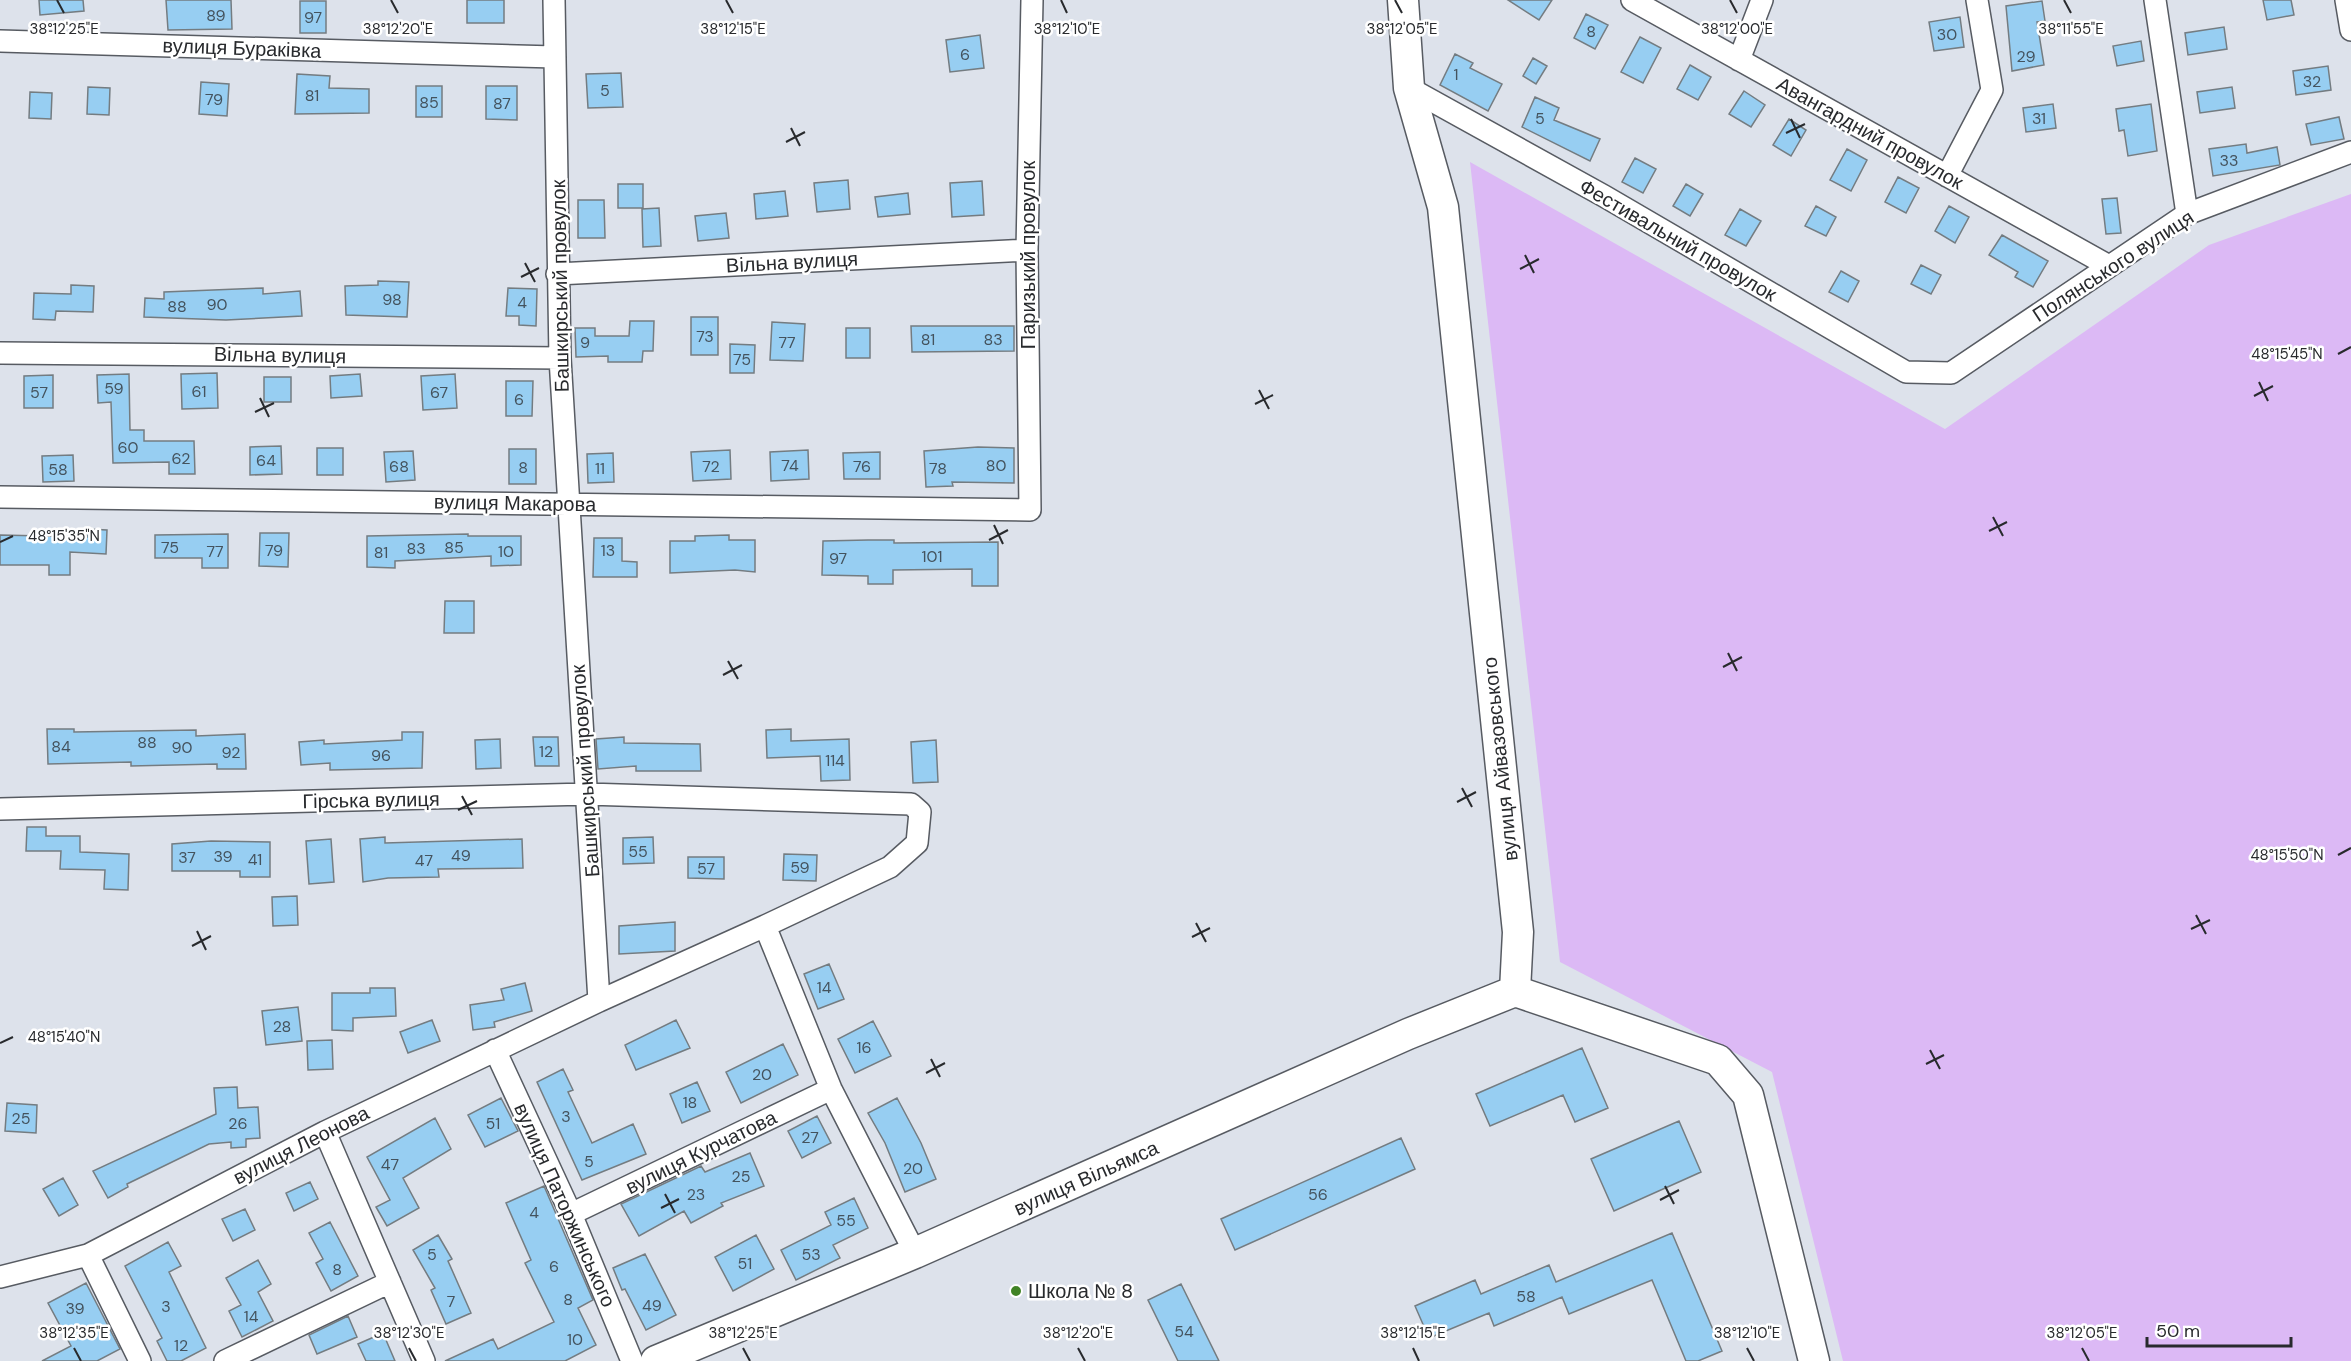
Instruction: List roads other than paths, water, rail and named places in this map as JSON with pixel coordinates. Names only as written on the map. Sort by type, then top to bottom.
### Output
[{"type":"street","name":"Башкирський провулок","points":[[554,0],[560,358],[599,1001]]},
{"type":"street","name":"Паризький провулок","points":[[1030,510],[1027,250],[1032,0]]},
{"type":"street","name":"вулиця Айвазовського","points":[[1402,0],[1409,88],[1443,207],[1518,932],[1515,991]]},
{"type":"street","name":"Авангардний провулок","points":[[1632,0],[2109,266]]},
{"type":"street","points":[[1739,60],[1762,0]]},
{"type":"street","points":[[1947,176],[1992,90],[1977,0]]},
{"type":"street","points":[[2155,0],[2187,214]]},
{"type":"street","points":[[2346,0],[2351,30]]},
{"type":"street","name":"вулиця Бураківка","points":[[0,41],[555,57]]},
{"type":"street","name":"Фестивальний провулок","points":[[1409,88],[1604,196],[1906,372],[1951,373]]},
{"type":"street","name":"Полянського вулиця","points":[[1951,373],[2187,214],[2351,152]]},
{"type":"street","name":"Вільна вулиця","points":[[558,274],[1027,250]]},
{"type":"street","name":"Вільна вулиця","points":[[0,353],[560,358]]},
{"type":"street","name":"вулиця Макарова","points":[[0,497],[1030,510]]},
{"type":"street","name":"Гірська вулиця","points":[[0,809],[587,794],[911,804],[920,812],[916,843],[890,867],[765,926]]},
{"type":"street","points":[[599,1001],[765,926],[831,1089],[915,1253]]},
{"type":"street","points":[[1515,991],[1718,1060],[1748,1095],[1814,1361]]},
{"type":"street","name":"вулиця Вільямса","points":[[656,1361],[915,1253],[1408,1034],[1515,991]]},
{"type":"street","name":"вулиця Леонова","points":[[0,1277],[88,1255],[325,1132],[599,1001]]},
{"type":"street","name":"вулиця Паторжинського","points":[[495,1050],[570,1214],[632,1361]]},
{"type":"street","name":"вулиця Курчатова","points":[[570,1214],[831,1089]]},
{"type":"street","points":[[325,1132],[424,1361]]},
{"type":"street","points":[[88,1255],[140,1361]]},
{"type":"street","points":[[225,1361],[390,1282]]},
{"type":"place","name":"Школа № 8","points":[[1016,1291]]}]
